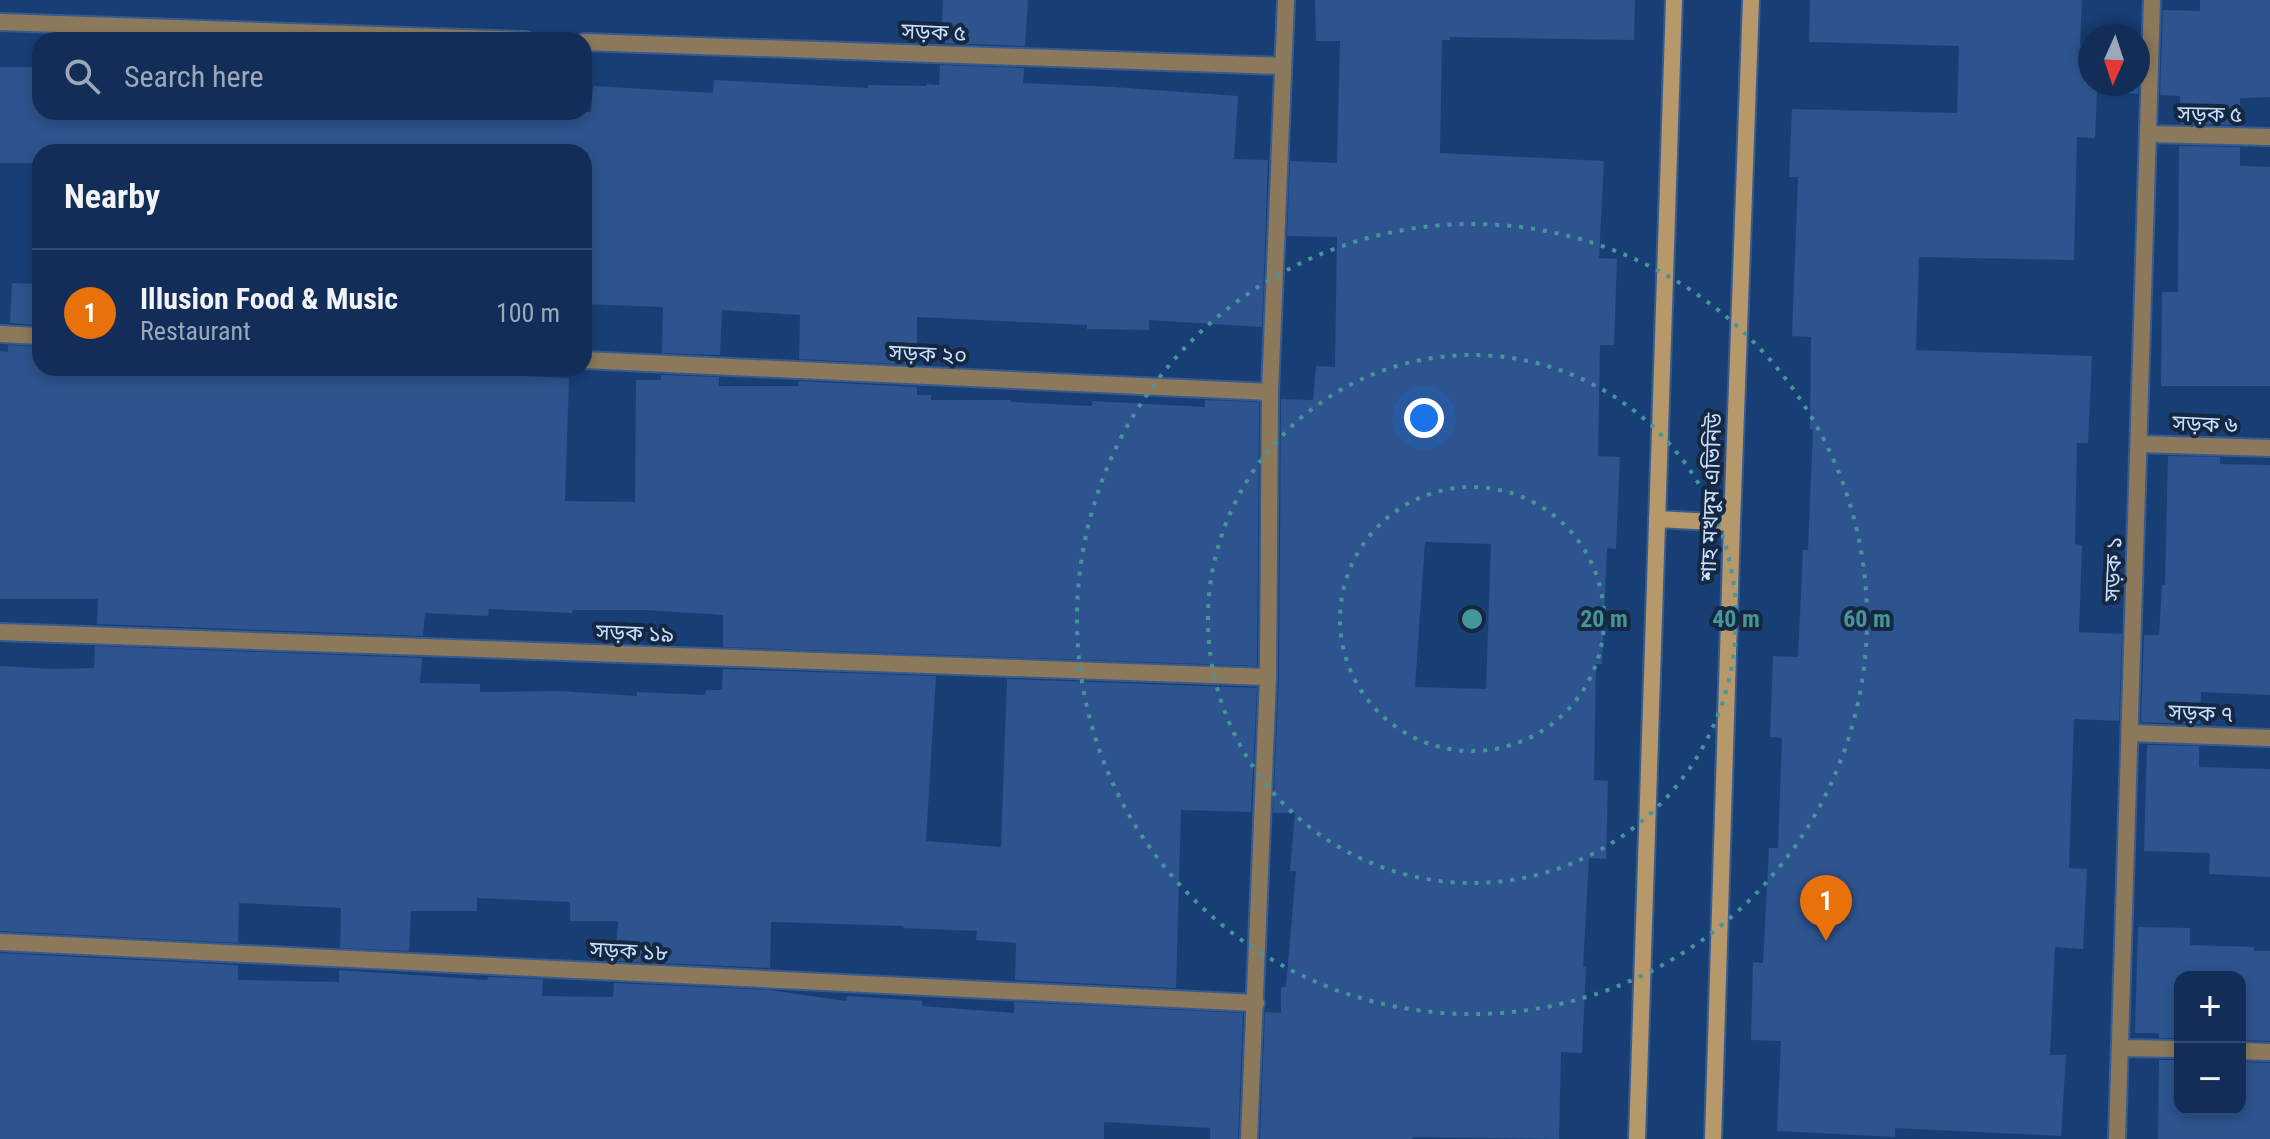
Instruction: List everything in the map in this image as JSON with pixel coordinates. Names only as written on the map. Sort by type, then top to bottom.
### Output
[{"type":"street","points":[[1249,1139],[1268,677],[1270,392],[1286,0]]},
{"type":"street","points":[[1637,1139],[1674,0]]},
{"type":"street","name":"শাহ মখদুম এভিনিউ","points":[[1713,1139],[1751,0]]},
{"type":"street","name":"সড়ক ১","points":[[2117,1139],[2152,0]]},
{"type":"street","points":[[0,22],[292,32]]},
{"type":"street","name":"সড়ক ৫","points":[[592,42],[1283,66]]},
{"type":"street","name":"সড়ক ৫","points":[[2148,134],[2270,137]]},
{"type":"street","points":[[0,334],[32,336]]},
{"type":"street","name":"সড়ক ২০","points":[[592,360],[1270,392]]},
{"type":"street","name":"সড়ক ৬","points":[[2139,444],[2270,448]]},
{"type":"street","points":[[1657,519],[1732,523]]},
{"type":"street","name":"সড়ক ১৯","points":[[0,632],[1268,677]]},
{"type":"street","name":"সড়ক ৭","points":[[2130,733],[2270,738]]},
{"type":"street","name":"সড়ক ১৮","points":[[0,942],[1256,1003]]},
{"type":"street","points":[[2120,1048],[2174,1049]]},
{"type":"street","points":[[2246,1051],[2270,1052]]},
{"type":"building","points":[[943,0],[1028,0],[1025,46],[941,43]]},
{"type":"building","points":[[1315,0],[1635,0],[1634,40],[1450,37],[1450,40],[1442,40],[1440,153],[1604,161],[1599,258],[1617,259],[1614,345],[1600,345],[1598,456],[1620,457],[1616,549],[1607,548],[1602,664],[1596,664],[1594,780],[1608,781],[1606,859],[1589,858],[1582,1053],[1561,1052],[1559,1139],[1260,1139],[1265,1012],[1281,1013],[1281,987],[1286,987],[1296,871],[1290,871],[1295,813],[1273,813],[1279,677],[1281,399],[1313,400],[1316,366],[1335,367],[1337,237],[1287,236],[1290,161],[1337,163],[1340,41],[1316,41]],"holes":[[[1425,542],[1491,544],[1486,689],[1415,687]]]},
{"type":"building","points":[[1810,0],[2082,0],[2081,24],[2078,24],[2078,96],[2097,96],[2095,138],[2077,137],[2074,260],[1919,257],[1916,350],[2092,356],[2088,443],[2077,443],[2075,544],[2082,545],[2079,632],[2122,634],[2119,721],[2074,719],[2069,868],[2087,869],[2083,949],[2055,947],[2050,1055],[2066,1055],[2061,1136],[1895,1128],[1895,1137],[1777,1131],[1781,1041],[1751,1040],[1753,962],[1763,963],[1769,848],[1778,848],[1782,738],[1770,737],[1773,656],[1798,657],[1803,550],[1808,550],[1813,430],[1810,429],[1811,337],[1792,336],[1798,177],[1789,177],[1792,109],[1957,113],[1959,46],[1809,42]]},
{"type":"building","points":[[2200,0],[2270,0],[2270,97],[2240,98],[2240,125],[2180,124],[2180,96],[2160,95],[2163,10],[2200,11]]},
{"type":"building","points":[[940,65],[1024,68],[1023,83],[1238,96],[1234,159],[1268,160],[1262,327],[1149,320],[1149,330],[1087,329],[1087,325],[917,317],[917,365],[799,359],[800,315],[722,310],[720,355],[662,353],[663,307],[592,304],[592,144],[32,144],[32,163],[0,163],[0,67],[32,67],[32,120],[592,120],[593,86],[713,93],[714,80],[868,88],[868,85],[939,85]]},
{"type":"building","points":[[2179,146],[2240,147],[2240,166],[2270,167],[2270,386],[2161,386],[2162,292],[2178,292]]},
{"type":"building","points":[[12,283],[32,284],[32,324],[10,323]]},
{"type":"building","points":[[8,345],[32,346],[32,376],[569,378],[565,501],[635,502],[636,380],[661,380],[661,375],[719,377],[719,386],[798,386],[799,381],[917,387],[917,395],[931,395],[931,400],[1011,400],[1092,406],[1092,401],[1205,407],[1205,400],[1259,402],[1257,666],[723,647],[723,615],[645,610],[573,610],[572,613],[489,609],[488,616],[425,613],[423,636],[97,624],[98,599],[0,599],[0,351],[8,352]]},
{"type":"building","points":[[2168,456],[2220,457],[2220,464],[2270,465],[2270,695],[2201,692],[2200,724],[2141,722],[2144,635],[2159,635],[2162,585],[2165,585]]},
{"type":"building","points":[[95,646],[422,658],[420,683],[480,684],[480,692],[705,695],[706,690],[722,690],[723,669],[936,676],[926,841],[1001,847],[1007,679],[1257,688],[1251,812],[1181,810],[1176,988],[1015,980],[1016,943],[976,940],[977,931],[904,926],[771,922],[770,968],[615,961],[618,921],[570,921],[570,902],[477,898],[477,911],[411,911],[409,951],[340,948],[341,908],[239,903],[238,943],[0,931],[0,666],[94,668]]},
{"type":"building","points":[[2147,745],[2199,746],[2199,767],[2270,769],[2270,877],[2209,874],[2210,853],[2144,851]]},
{"type":"building","points":[[2138,927],[2190,928],[2190,945],[2254,947],[2254,951],[2270,951],[2270,1041],[2246,1040],[2246,971],[2174,971],[2174,1038],[2159,1038],[2159,1033],[2135,1033]]},
{"type":"building","points":[[0,953],[238,965],[238,980],[339,982],[339,970],[487,980],[488,977],[543,979],[542,996],[613,997],[614,983],[769,990],[846,1001],[847,996],[922,1001],[922,1006],[1014,1013],[1014,1002],[1243,1013],[1238,1139],[1210,1139],[1210,1128],[1104,1122],[1104,1139],[0,1139]]},
{"type":"building","points":[[2159,1060],[2174,1060],[2174,1115],[2246,1115],[2246,1062],[2270,1063],[2270,1139],[2158,1139]]},
{"type":"place","name":"Illusion Food & Music","points":[[1826,941]]}]
